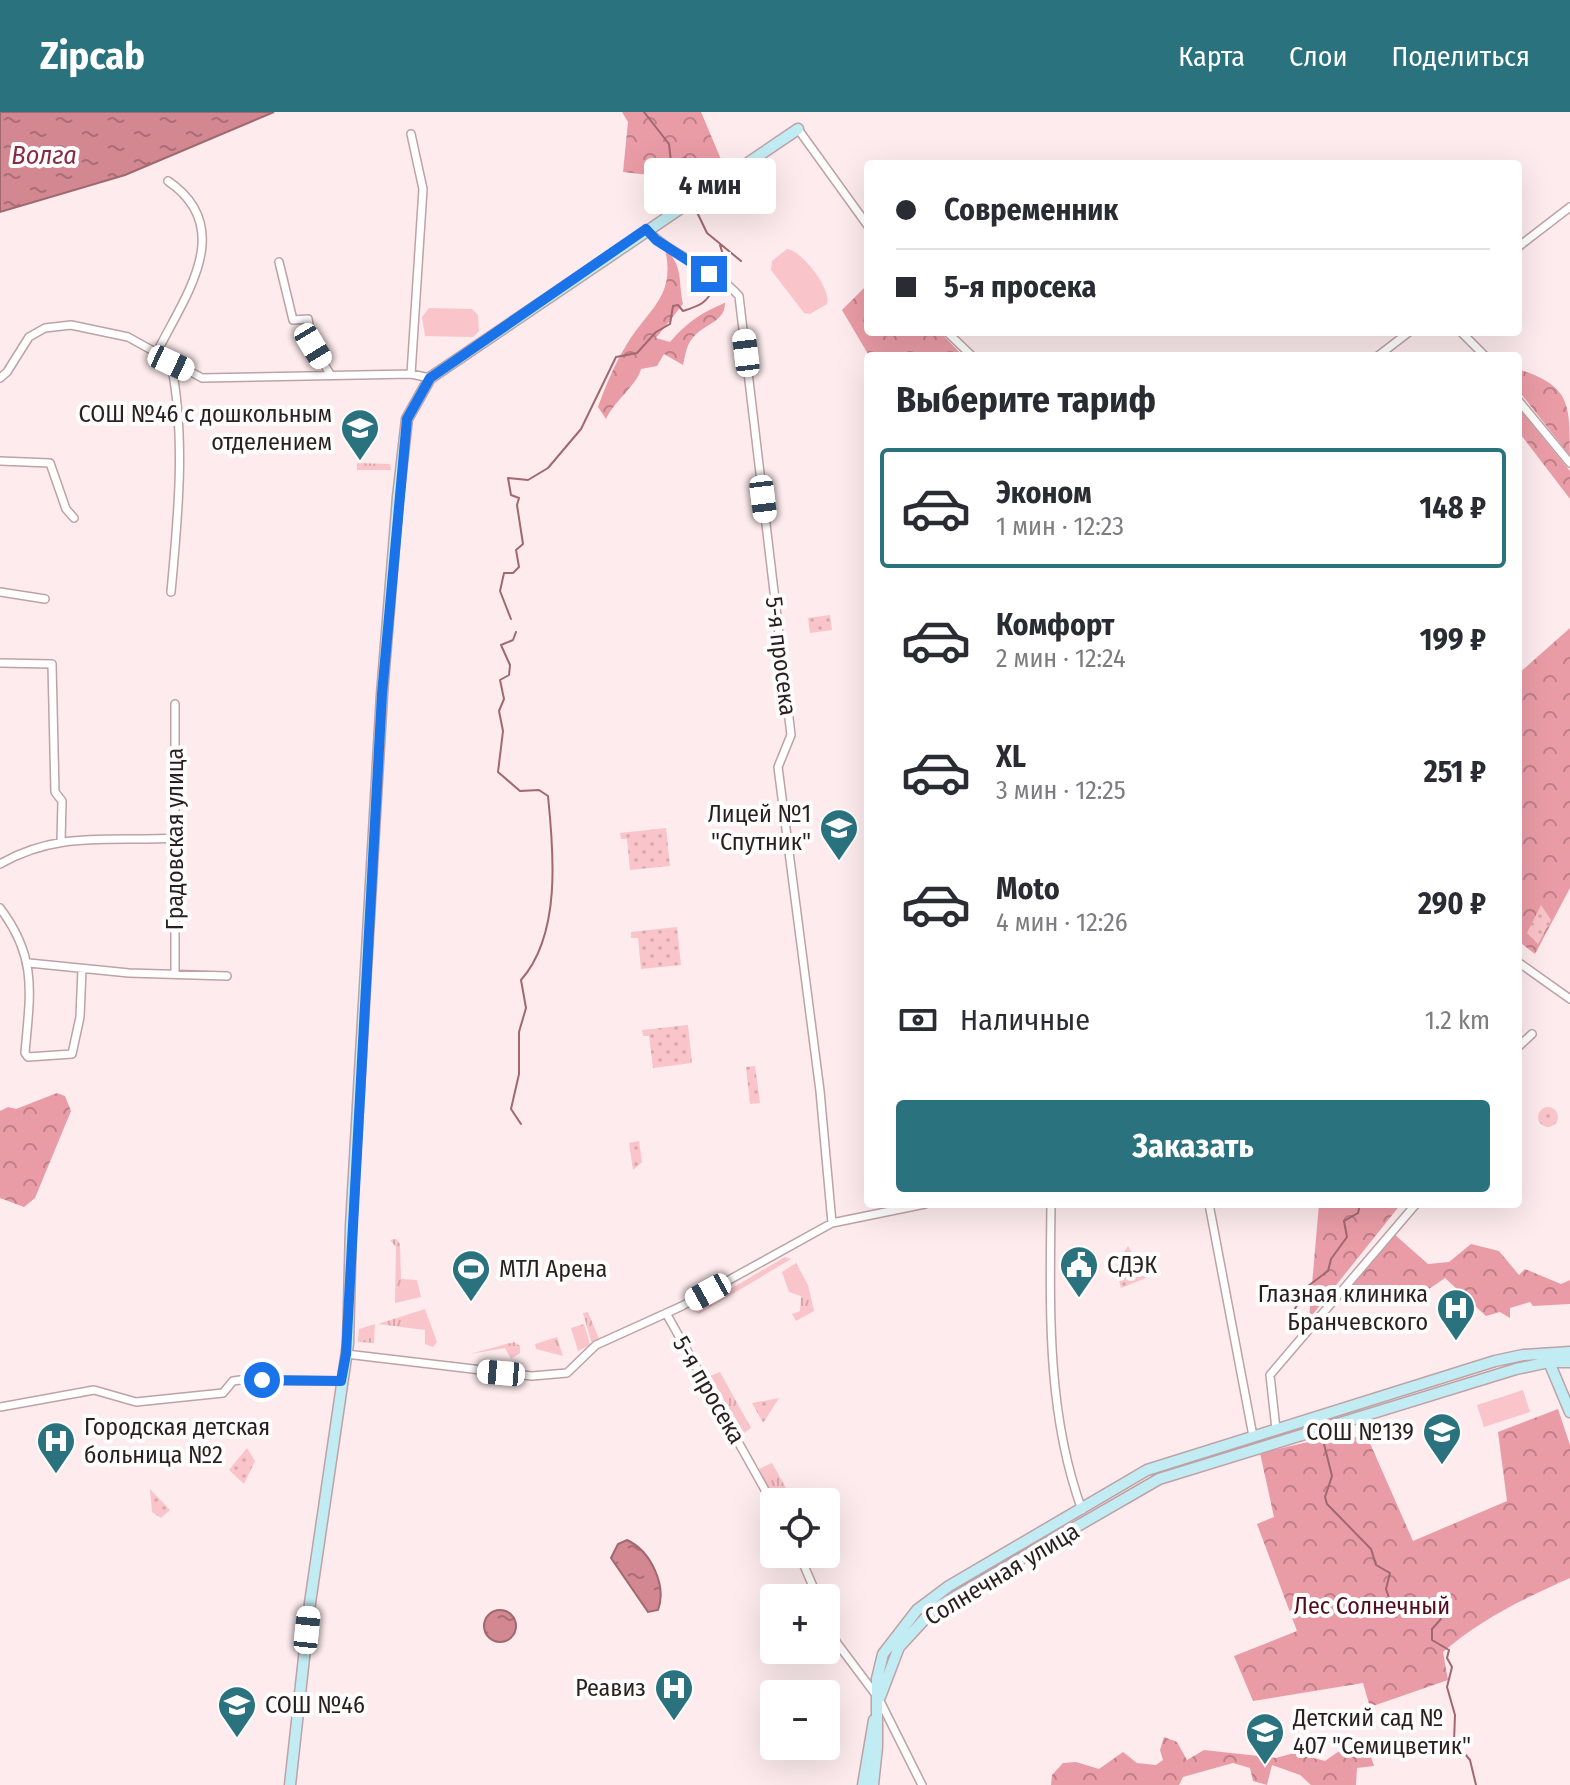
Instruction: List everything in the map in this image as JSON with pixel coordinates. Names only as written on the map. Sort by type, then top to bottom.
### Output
[{"type":"street","points":[[290,1785],[310,1603],[346,1354],[382,694],[407,419],[430,378],[798,129],[864,220]]},
{"type":"street","points":[[411,134],[423,189],[411,374]]},
{"type":"street","points":[[157,352],[191,287],[204,248],[201,225],[188,195],[168,181]]},
{"type":"street","points":[[1522,244],[1570,207]]},
{"type":"street","name":"5-я просека","points":[[646,229],[656,240],[729,285],[739,296],[791,735],[778,767],[820,1091],[832,1223]]},
{"type":"street","points":[[279,262],[293,320],[308,319],[313,346],[330,374]]},
{"type":"street","points":[[0,378],[29,337],[45,328],[71,325],[128,337],[202,378],[411,374],[430,378]]},
{"type":"street","points":[[951,336],[968,352]]},
{"type":"street","points":[[1383,352],[1404,336]]},
{"type":"street","points":[[1465,336],[1481,352]]},
{"type":"street","points":[[171,363],[178,398],[180,459],[171,592]]},
{"type":"street","points":[[1522,405],[1570,463]]},
{"type":"street","points":[[0,461],[50,463],[66,509],[74,518]]},
{"type":"street","points":[[0,592],[45,599]]},
{"type":"street","points":[[0,663],[52,664],[55,792],[62,801],[61,842]]},
{"type":"street","name":"Градовская улица","points":[[175,704],[175,974]]},
{"type":"street","points":[[0,864],[18,853],[100,836],[176,838]]},
{"type":"street","points":[[0,908],[11,923],[29,963],[25,1053],[28,1057],[72,1054],[80,1017],[82,969]]},
{"type":"street","points":[[29,963],[82,969],[227,976]]},
{"type":"street","points":[[1522,965],[1570,999]]},
{"type":"street","points":[[1522,1043],[1532,1034]]},
{"type":"street","name":"5-я просека","points":[[764,1488],[666,1313],[832,1223],[905,1208]]},
{"type":"street","points":[[1051,1208],[1050,1335],[1063,1448],[1082,1510]]},
{"type":"street","points":[[1210,1208],[1253,1436]]},
{"type":"street","points":[[1276,1429],[1270,1375],[1413,1208]]},
{"type":"street","points":[[346,1354],[470,1370],[552,1376],[567,1373],[580,1364],[596,1345],[666,1313]]},
{"type":"street","name":"Солнечная улица","points":[[879,1699],[877,1679],[883,1654],[917,1610],[977,1569],[1147,1470],[1495,1361],[1523,1355],[1570,1352]]},
{"type":"street","points":[[1549,1362],[1570,1412]]},
{"type":"street","name":"Солнечная улица","points":[[879,1699],[899,1647],[934,1609],[1159,1479],[1339,1421],[1549,1362],[1570,1362]]},
{"type":"street","points":[[0,1407],[94,1390],[136,1402],[223,1393],[233,1381],[240,1380],[341,1381]]},
{"type":"street","points":[[840,1647],[879,1699],[922,1785]]},
{"type":"street","points":[[863,1785],[879,1699]]},
{"type":"street","points":[[873,1785],[879,1699]]},
{"type":"green space","points":[[622,112],[701,112],[723,164],[665,203],[649,175],[623,172],[628,122]]},
{"type":"green space","points":[[665,249],[678,268],[683,304],[656,338],[670,342],[702,314],[725,303],[724,310],[691,340],[683,365],[664,354],[657,366],[641,369],[606,419],[598,407],[611,374],[627,344],[664,291],[667,279]]},
{"type":"green space","points":[[787,249],[808,263],[825,289],[827,304],[810,314],[804,313],[771,270],[772,261]]},
{"type":"green space","points":[[864,288],[864,336],[944,336],[959,352],[867,352],[842,310]]},
{"type":"green space","points":[[429,308],[472,309],[478,315],[479,331],[473,337],[425,336],[422,317]]},
{"type":"green space","points":[[1522,370],[1548,382],[1564,399],[1569,422],[1570,456],[1522,395]]},
{"type":"green space","points":[[1522,412],[1570,471],[1570,499],[1522,436]]},
{"type":"green space","points":[[357,463],[390,464],[391,470],[357,470]]},
{"type":"green space","points":[[830,615],[832,630],[810,633],[808,618]]},
{"type":"green space","points":[[1570,628],[1570,888],[1535,954],[1522,944],[1522,670]]},
{"type":"green space","points":[[666,828],[670,866],[630,870],[627,839],[621,839],[620,833]]},
{"type":"green space","points":[[1541,905],[1551,920],[1538,944],[1527,933]]},
{"type":"green space","points":[[677,927],[681,965],[641,969],[638,938],[631,938],[631,932]]},
{"type":"green space","points":[[688,1025],[692,1063],[653,1068],[649,1036],[643,1036],[642,1030]]},
{"type":"green space","points":[[755,1066],[760,1103],[750,1104],[746,1067]]},
{"type":"green space","points":[[57,1093],[65,1096],[71,1111],[35,1198],[24,1207],[0,1198],[0,1111],[8,1107],[16,1109]]},
{"type":"green space","points":[[1548,1107],[1555,1110],[1558,1117],[1555,1124],[1548,1127],[1541,1124],[1538,1117],[1541,1110]]},
{"type":"green space","points":[[639,1141],[642,1162],[633,1170],[629,1143]]},
{"type":"green space","points":[[1319,1208],[1398,1208],[1309,1319]]},
{"type":"green space","points":[[1394,1234],[1428,1264],[1449,1262],[1471,1244],[1499,1251],[1519,1275],[1525,1269],[1561,1284],[1570,1280],[1570,1304],[1533,1306],[1530,1302],[1510,1308],[1510,1318],[1500,1312],[1486,1316],[1445,1278],[1410,1298],[1371,1305],[1350,1288]]},
{"type":"green space","points":[[396,1239],[400,1244],[401,1279],[417,1280],[421,1297],[395,1303],[396,1247],[390,1240]]},
{"type":"green space","points":[[1128,1246],[1146,1278],[1121,1288],[1116,1267]]},
{"type":"green space","points":[[785,1257],[791,1259],[699,1314],[693,1311]]},
{"type":"green space","points":[[796,1263],[808,1285],[814,1311],[796,1321],[792,1314],[800,1311],[801,1296],[789,1292],[782,1272]]},
{"type":"green space","points":[[425,1309],[437,1342],[433,1347],[425,1344],[425,1330],[378,1324]]},
{"type":"green space","points":[[588,1312],[599,1339],[592,1344],[583,1313]]},
{"type":"green space","points":[[375,1324],[374,1343],[358,1342],[359,1329]]},
{"type":"green space","points":[[584,1324],[590,1345],[578,1351],[571,1328]]},
{"type":"green space","points":[[557,1337],[563,1356],[536,1349],[535,1344]]},
{"type":"green space","points":[[514,1342],[520,1346],[520,1353],[511,1359],[505,1348],[470,1354]]},
{"type":"green space","points":[[720,1372],[751,1428],[744,1433],[710,1376]]},
{"type":"green space","points":[[1523,1390],[1530,1412],[1484,1427],[1477,1405]]},
{"type":"green space","points":[[779,1398],[763,1423],[752,1403]]},
{"type":"green space","name":"Лес Солнечный","points":[[1558,1409],[1570,1445],[1570,1578],[1503,1610],[1443,1652],[1448,1680],[1370,1707],[1363,1683],[1253,1701],[1234,1656],[1297,1631],[1257,1524],[1274,1517],[1260,1453],[1343,1434],[1369,1441],[1413,1541],[1507,1501],[1498,1432]]},
{"type":"green space","points":[[247,1448],[255,1461],[244,1484],[229,1470]]},
{"type":"green space","points":[[772,1463],[786,1488],[769,1488],[759,1469]]},
{"type":"green space","points":[[150,1489],[170,1510],[161,1518],[152,1512]]},
{"type":"green space","points":[[1164,1737],[1177,1742],[1187,1760],[1204,1750],[1276,1758],[1294,1753],[1325,1761],[1341,1750],[1356,1748],[1370,1754],[1374,1766],[1357,1768],[1356,1785],[1311,1785],[1300,1775],[1272,1765],[1267,1785],[1253,1781],[1250,1768],[1233,1763],[1183,1777],[1179,1785],[1051,1785],[1052,1775],[1063,1763],[1076,1762],[1099,1769],[1123,1752],[1137,1763],[1156,1765],[1163,1760],[1160,1750]]},
{"type":"water","name":"Волга","points":[[0,112],[274,112],[125,175],[0,212]]},
{"type":"water","points":[[627,1540],[643,1552],[655,1570],[660,1590],[658,1610],[648,1612],[611,1558],[618,1544]]},
{"type":"water","points":[[500,1610],[512,1614],[516,1626],[512,1638],[500,1642],[488,1638],[484,1626],[488,1614]]},
{"type":"waterway","points":[[644,112],[669,144],[671,162],[685,158],[696,164],[692,189]]},
{"type":"waterway","points":[[694,206],[707,233],[741,261]]},
{"type":"waterway","points":[[719,273],[724,258],[720,245]]},
{"type":"waterway","points":[[511,619],[500,591],[504,573],[513,573],[519,567],[516,550],[523,544],[517,505],[519,498],[511,495],[508,478],[528,480],[548,468],[581,429],[616,357],[637,353],[656,332],[670,324],[673,306],[678,305],[683,311],[698,305],[706,300],[714,286]]},
{"type":"waterway","points":[[516,632],[513,640],[501,645],[510,665],[509,675],[500,680],[504,699],[499,711],[503,731],[498,772],[520,791],[539,790],[548,796],[553,868],[549,917],[543,940],[534,962],[521,980],[526,1008],[519,1032],[519,1074],[511,1109],[521,1124]]},
{"type":"waterway","points":[[1288,1331],[1292,1314],[1308,1286],[1328,1271],[1331,1259],[1347,1237],[1344,1221],[1358,1213],[1359,1208]]},
{"type":"waterway","points":[[1324,1444],[1332,1476],[1325,1497],[1327,1504],[1371,1549],[1376,1565],[1390,1573],[1386,1589],[1390,1601],[1428,1599],[1436,1605],[1441,1619],[1432,1629],[1432,1640],[1449,1650],[1447,1658],[1452,1667],[1447,1687],[1455,1715],[1454,1741],[1470,1760],[1476,1785]]},
{"type":"place","name":"СОШ №46 с дошкольным отделением","points":[[360,462]]},
{"type":"place","name":"Лицей №1 \"Спутник\"","points":[[839,862]]},
{"type":"place","name":"СДЭК","points":[[1079,1299]]},
{"type":"place","name":"МТЛ Арена","points":[[471,1303]]},
{"type":"place","name":"Глазная клиника Бранчевского","points":[[1456,1342]]},
{"type":"place","name":"СОШ №139","points":[[1442,1466]]},
{"type":"place","name":"Городская детская больница №2","points":[[56,1475]]},
{"type":"place","name":"Реавиз","points":[[674,1722]]},
{"type":"place","name":"СОШ №46","points":[[237,1739]]},
{"type":"place","name":"Детский сад № 407 \"Семицветик\"","points":[[1265,1766]]},
{"type":"route","points":[[262,1380],[341,1381],[346,1354],[382,694],[407,419],[430,378],[646,229],[656,240],[709,274]]}]
